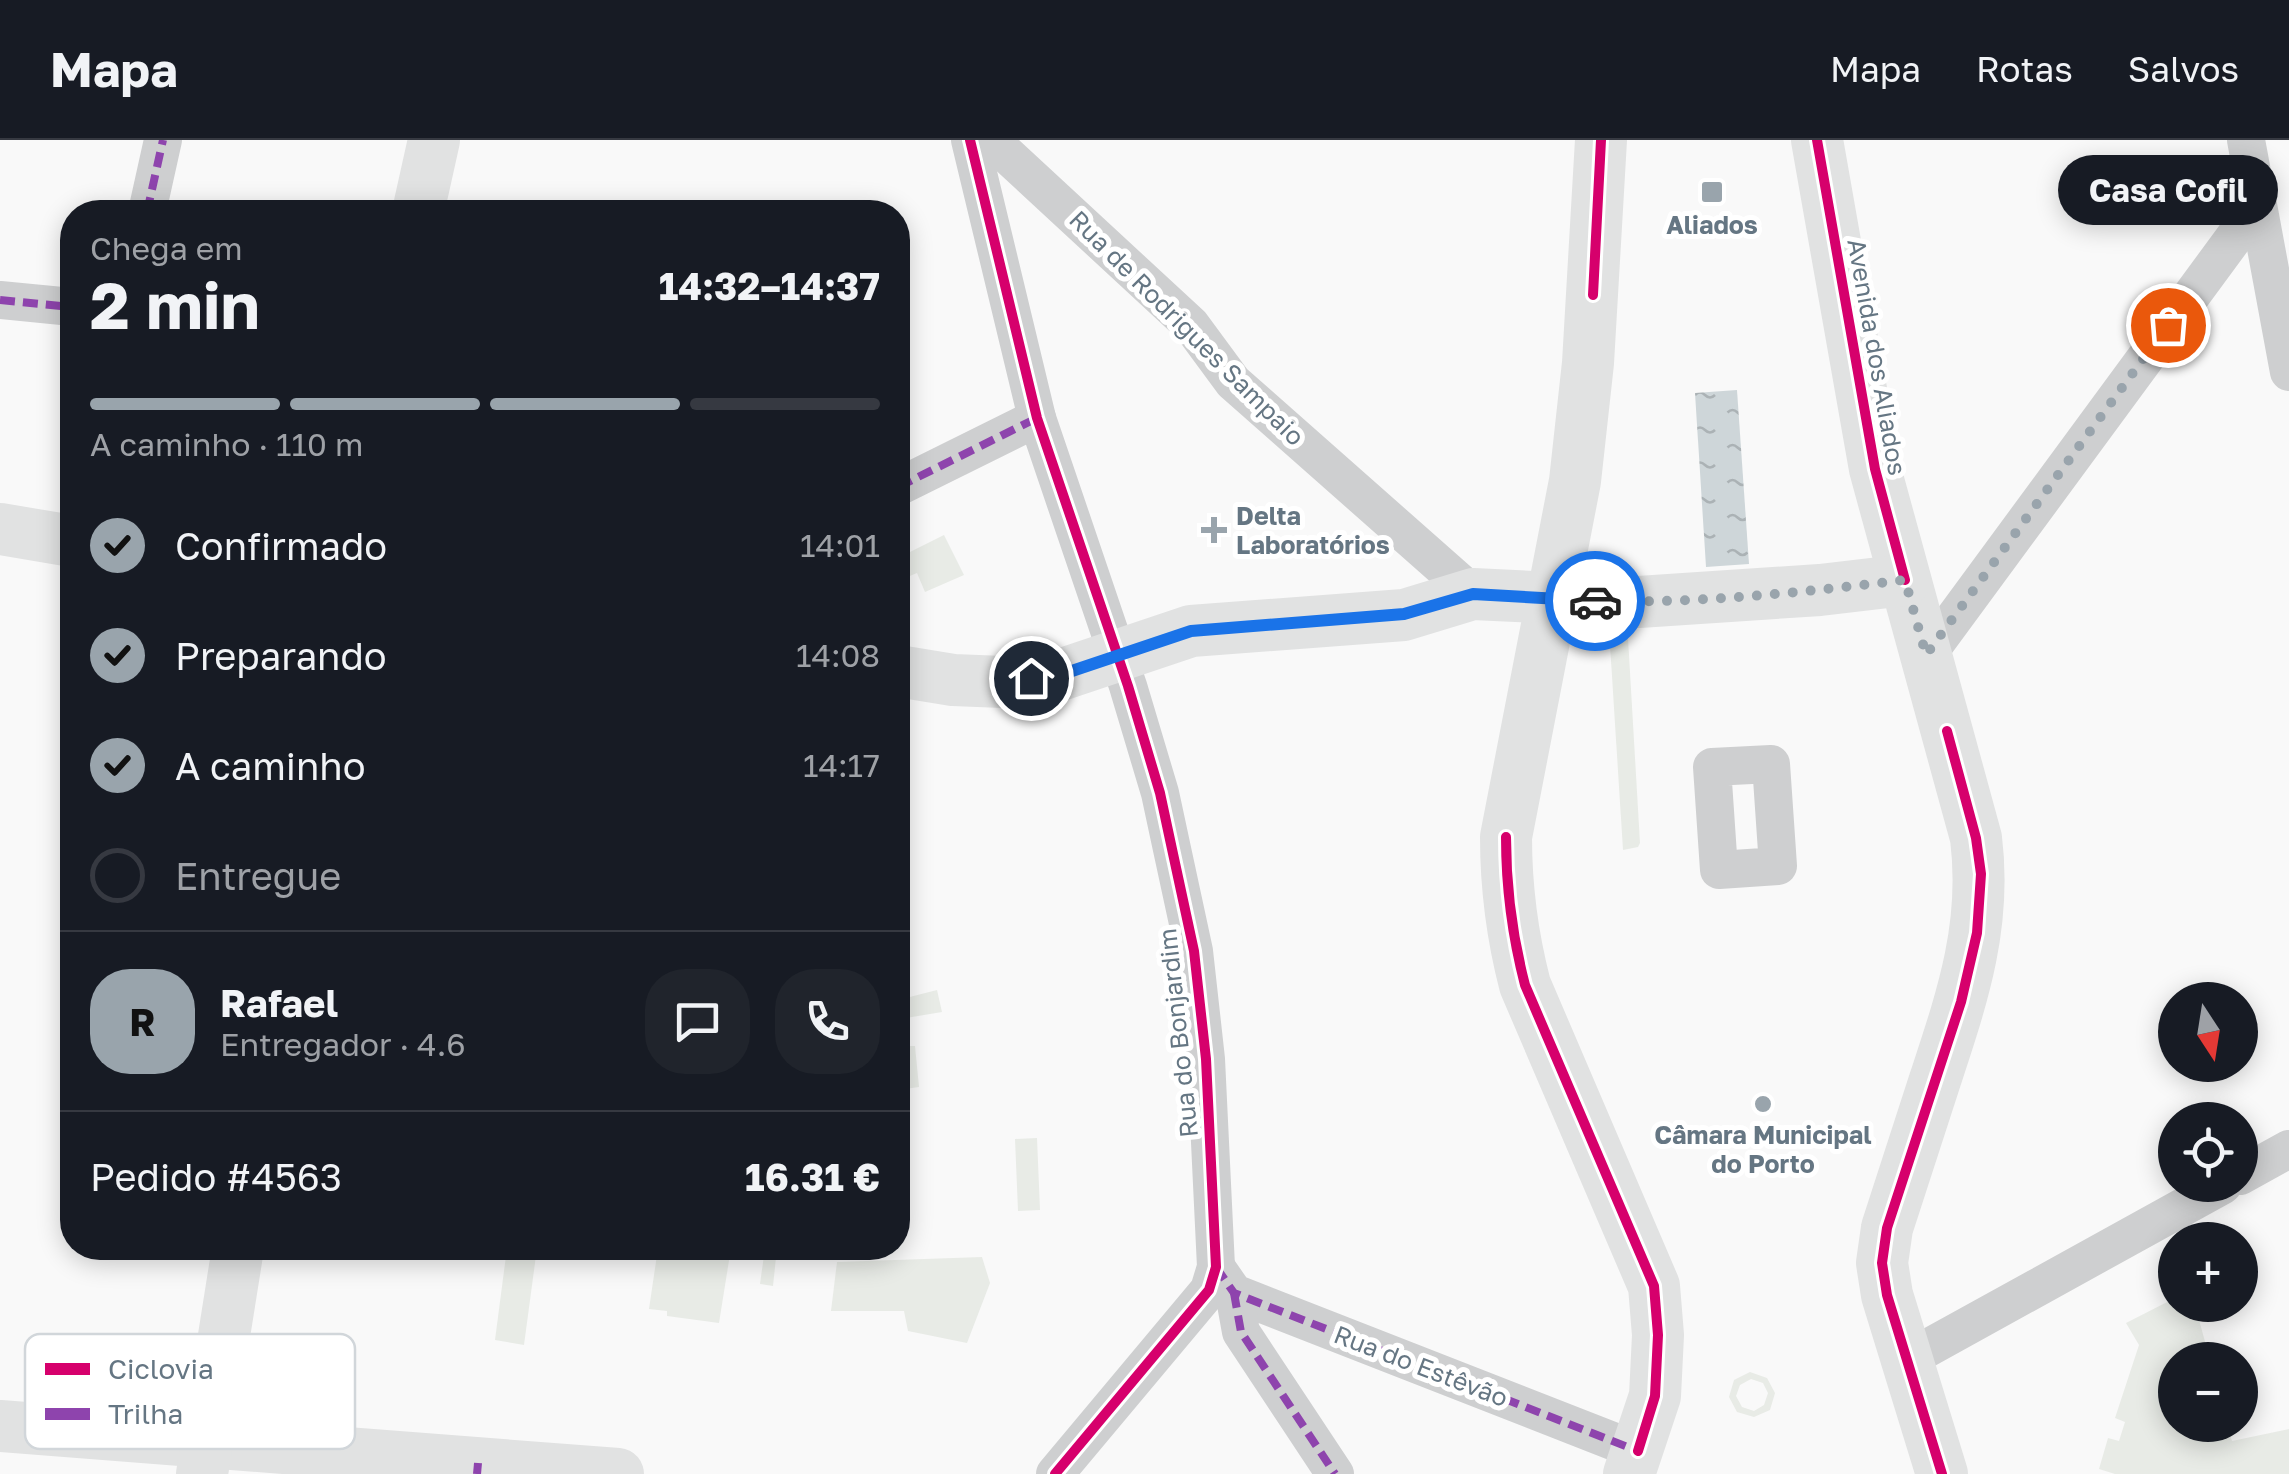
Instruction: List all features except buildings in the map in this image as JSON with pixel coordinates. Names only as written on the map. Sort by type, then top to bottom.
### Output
[{"type":"main road","points":[[421,200],[434,140]]},
{"type":"main road","points":[[1601,140],[1588,363],[1574,481],[1506,837],[1506,888],[1512,937],[1525,985],[1654,1286],[1658,1335],[1655,1396],[1634,1462]]},
{"type":"main road","name":"Avenida dos Aliados","points":[[1817,140],[1876,469],[1976,838],[1980,874],[1977,933],[1961,1002],[1887,1228],[1882,1263],[1887,1295],[1942,1474]]},
{"type":"main road","points":[[0,529],[60,540]]},
{"type":"main road","points":[[910,673],[1003,682],[1060,675],[1191,631],[1404,614],[1473,594],[1658,601],[1905,580]]},
{"type":"main road","points":[[225,1334],[236,1260]]},
{"type":"main road","points":[[0,1426],[25,1430]]},
{"type":"main road","points":[[143,1449],[205,1459],[618,1474]]},
{"type":"street","points":[[149,200],[163,140]]},
{"type":"street","name":"Rua do Bonjardim","points":[[970,140],[1037,418],[1160,793],[1194,951],[1225,1280],[1241,1332],[1335,1474]]},
{"type":"street","name":"Rua de Rodrigues Sampaio","points":[[991,140],[1190,325],[1234,382],[1473,594]]},
{"type":"street","points":[[2246,140],[2289,372]]},
{"type":"street","points":[[1926,655],[2258,205]]},
{"type":"street","points":[[0,300],[60,306]]},
{"type":"street","points":[[910,481],[1037,418]]},
{"type":"street","points":[[2258,1166],[2289,1149]]},
{"type":"street","points":[[1906,1360],[2192,1202]]},
{"type":"street","points":[[1055,1474],[1209,1290],[1225,1280]]},
{"type":"street","name":"Rua do Estêvão","points":[[1225,1280],[1634,1462]]},
{"type":"shaded area","points":[[944,535],[964,575],[925,592],[917,573],[910,576],[910,552]]},
{"type":"shaded area","points":[[1627,621],[1640,843],[1623,850],[1609,629]]},
{"type":"shaded area","points":[[937,990],[942,1012],[910,1017],[910,997]]},
{"type":"shaded area","points":[[910,1046],[915,1046],[919,1087],[910,1088]]},
{"type":"shaded area","points":[[1037,1138],[1040,1210],[1018,1211],[1015,1139]]},
{"type":"shaded area","points":[[982,1257],[990,1283],[967,1343],[908,1331],[904,1311],[831,1311],[837,1262]]},
{"type":"shaded area","points":[[505,1260],[535,1260],[524,1345],[495,1340]]},
{"type":"shaded area","points":[[656,1260],[729,1260],[719,1323],[667,1316],[667,1311],[649,1309]]},
{"type":"shaded area","points":[[763,1260],[776,1260],[773,1286],[760,1284]]},
{"type":"shaded area","points":[[2158,1307],[2158,1322],[2200,1322],[2205,1342],[2158,1342],[2158,1442],[2258,1442],[2258,1436],[2289,1429],[2289,1474],[2115,1474],[2099,1469],[2108,1438],[2119,1441],[2125,1422],[2115,1418],[2139,1345],[2126,1323]]},
{"type":"shaded area","points":[[1750,1372],[1767,1378],[1775,1393],[1770,1410],[1754,1417],[1737,1412],[1729,1397],[1734,1380]],"holes":[[[1751,1379],[1763,1383],[1768,1393],[1764,1405],[1754,1411],[1742,1407],[1736,1396],[1740,1385]]]},
{"type":"water","points":[[1737,390],[1749,564],[1706,567],[1695,393]]},
{"type":"marked path","points":[[150,200],[163,140]]},
{"type":"marked path","points":[[0,300],[60,306]]},
{"type":"marked path","points":[[910,481],[1037,418]]},
{"type":"marked path","points":[[1216,1267],[1234,1293],[1638,1451]]},
{"type":"marked path","points":[[1234,1293],[1241,1332],[1335,1474]]},
{"type":"marked path","points":[[477,1474],[478,1463]]},
{"type":"cycle path","points":[[970,140],[1037,418],[1160,793],[1194,951],[1206,1059],[1216,1267],[1209,1290],[1055,1474]]},
{"type":"cycle path","points":[[1593,295],[1601,140]]},
{"type":"cycle path","points":[[1817,140],[1875,469],[1905,580]]},
{"type":"cycle path","points":[[1942,1474],[1887,1295],[1882,1263],[1887,1228],[1961,1002],[1977,933],[1981,874],[1976,838],[1947,731]]},
{"type":"cycle path","points":[[1506,837],[1511,912],[1525,985],[1654,1286],[1658,1335],[1655,1396],[1638,1451]]},
{"type":"way so far","points":[[1595,601],[1756,595],[1905,580],[1926,655],[2168,325]]},
{"type":"place","name":"Aliados","points":[[1712,192]]},
{"type":"place","name":"Casa Cofil","points":[[2168,325]]},
{"type":"place","name":"Delta Laboratórios","points":[[1214,530]]},
{"type":"place","name":"Câmara Municipal do Porto","points":[[1763,1104]]},
{"type":"route","points":[[1031,678],[1060,675],[1191,631],[1404,614],[1473,594],[1595,601]]}]
